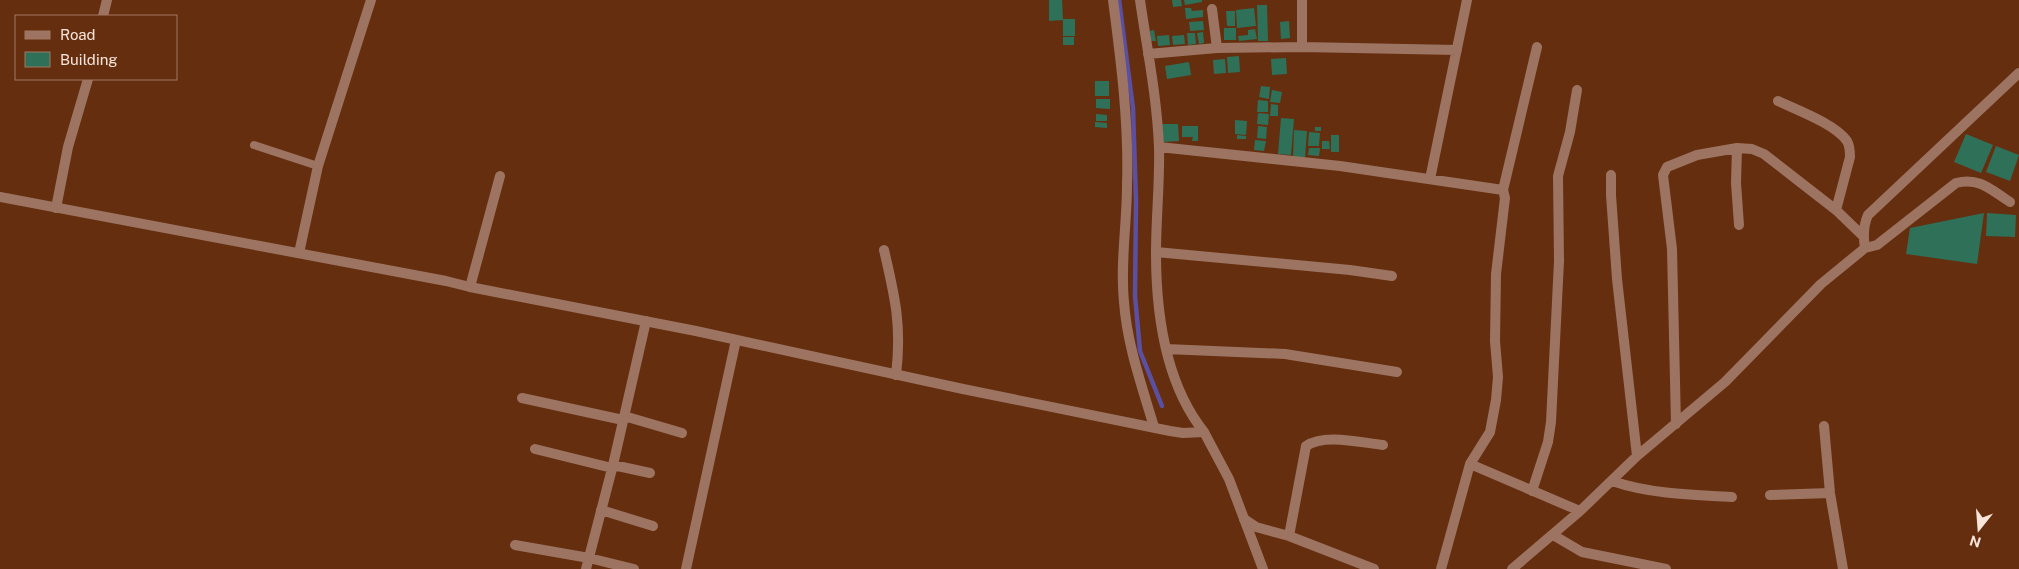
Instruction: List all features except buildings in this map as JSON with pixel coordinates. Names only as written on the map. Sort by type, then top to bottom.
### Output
[{"type":"street","points":[[103,15],[107,0]]},
{"type":"street","points":[[299,253],[318,166],[371,0]]},
{"type":"street","points":[[1113,0],[1124,78],[1127,185],[1123,244],[1124,302],[1130,344],[1154,427]]},
{"type":"street","points":[[1140,0],[1154,87],[1158,147],[1157,290],[1166,349],[1178,387],[1191,415],[1204,432],[1229,479],[1263,569]]},
{"type":"street","points":[[1302,0],[1302,47]]},
{"type":"street","points":[[1430,179],[1467,0]]},
{"type":"street","points":[[1212,9],[1217,48]]},
{"type":"street","points":[[1148,54],[1217,48],[1302,47],[1457,50]]},
{"type":"street","points":[[1441,569],[1470,464],[1490,432],[1496,400],[1498,377],[1495,341],[1495,288],[1498,243],[1505,198],[1502,190],[1537,47]]},
{"type":"street","points":[[1865,248],[1863,236],[1865,221],[1868,215],[2019,72]]},
{"type":"street","points":[[56,208],[68,147],[88,80]]},
{"type":"street","points":[[1532,491],[1548,442],[1552,422],[1559,261],[1558,176],[1570,132],[1577,90]]},
{"type":"street","points":[[1778,101],[1833,129],[1847,141],[1850,157],[1836,210]]},
{"type":"street","points":[[1158,147],[1340,166],[1502,190]]},
{"type":"street","points":[[1676,424],[1672,249],[1663,175],[1667,167],[1697,155],[1736,148],[1752,149],[1764,154],[1836,210],[1863,236]]},
{"type":"street","points":[[1736,148],[1739,225]]},
{"type":"street","points":[[470,287],[500,176]]},
{"type":"street","points":[[1611,176],[1610,195],[1617,279],[1637,456]]},
{"type":"street","points":[[1512,569],[1580,511],[1637,456],[1725,382],[1821,284],[1865,248],[1877,245],[1956,183],[1969,180],[1982,185],[2010,202]]},
{"type":"street","points":[[0,197],[446,281],[1183,433],[1204,432]]},
{"type":"street","points":[[884,250],[896,303],[899,328],[896,375]]},
{"type":"street","points":[[1156,252],[1350,270],[1392,276]]},
{"type":"street","points":[[586,569],[613,466],[646,321]]},
{"type":"street","points":[[686,569],[736,340]]},
{"type":"street","points":[[1166,349],[1286,354],[1397,372]]},
{"type":"street","points":[[522,398],[623,418],[682,433]]},
{"type":"street","points":[[1824,426],[1830,493],[1843,569]]},
{"type":"street","points":[[1289,536],[1306,446],[1313,441],[1332,440],[1384,445]]},
{"type":"street","points":[[535,449],[650,473]]},
{"type":"street","points":[[1470,464],[1580,511]]},
{"type":"street","points":[[1612,481],[1635,488],[1732,497]]},
{"type":"street","points":[[1770,495],[1830,493]]},
{"type":"street","points":[[601,510],[653,526]]},
{"type":"street","points":[[1244,519],[1256,528],[1289,536],[1374,569]]},
{"type":"street","points":[[1553,534],[1582,552],[1666,569]]},
{"type":"street","points":[[516,545],[589,558],[634,569]]},
{"type":"lane","points":[[254,145],[318,166]]},
{"type":"waterway","points":[[1119,0],[1133,108],[1136,201],[1135,296],[1140,351],[1162,406]]}]
